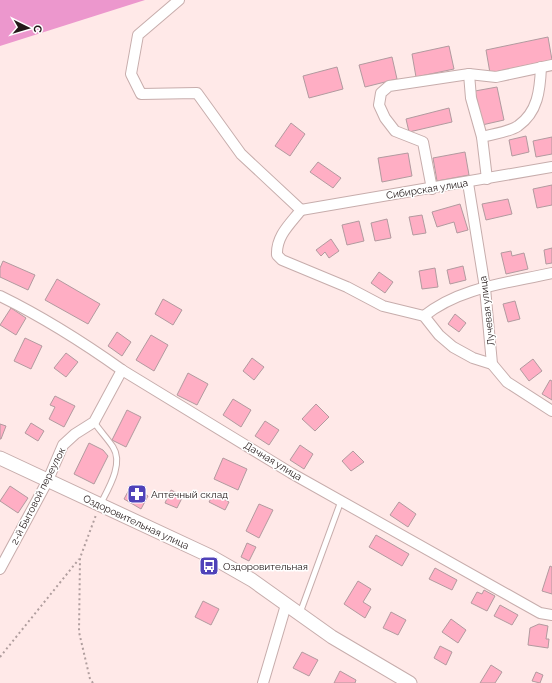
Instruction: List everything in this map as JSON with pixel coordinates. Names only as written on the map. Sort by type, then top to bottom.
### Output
[{"type":"street","points":[[179,0],[138,36],[131,74],[142,94],[197,93],[241,154],[301,210],[281,235],[277,255],[282,260],[347,288],[383,306],[424,316],[439,335],[453,346],[474,358],[492,364],[507,382],[552,411]]},
{"type":"street","points":[[432,189],[423,142],[395,131],[385,118],[379,105],[381,93],[389,86],[469,74],[496,77],[552,64]]},
{"type":"street","points":[[482,137],[518,126],[533,110],[539,93],[540,67]]},
{"type":"street","points":[[469,74],[471,98],[482,137],[487,179]]},
{"type":"street","name":"Сибирская улица","points":[[301,210],[468,183],[552,167]]},
{"type":"street","name":"Лучевая улица","points":[[468,183],[485,288],[492,364]]},
{"type":"street","points":[[424,316],[439,304],[450,299],[485,288],[552,273]]},
{"type":"street","name":"Дачная улица","points":[[0,296],[22,307],[90,348],[122,370],[291,473],[540,613],[552,615]]},
{"type":"street","name":"2-й Бытовой переулок","points":[[0,569],[48,480],[63,445],[75,434],[94,422],[122,370]]},
{"type":"street","name":"Оздоровительная улица","points":[[0,458],[210,556],[252,580],[332,637],[410,683]]},
{"type":"street","points":[[263,683],[286,605]]},
{"type":"lane","points":[[94,422],[114,447],[117,458],[115,472],[100,505]]},
{"type":"lane","points":[[299,614],[341,501]]},
{"type":"path","points":[[0,657],[80,558],[100,505]]},
{"type":"path","points":[[80,558],[79,632],[90,679],[93,683]]},
{"type":"shaded area","points":[[0,0],[145,0],[0,46]]},
{"type":"building","points":[[548,37],[552,60],[490,73],[486,50]]},
{"type":"building","points":[[449,46],[454,69],[416,77],[412,54]]},
{"type":"building","points":[[392,57],[397,79],[365,87],[359,65]]},
{"type":"building","points":[[337,67],[343,89],[309,98],[303,76]]},
{"type":"building","points":[[497,87],[504,120],[482,125],[475,91]]},
{"type":"building","points":[[449,108],[452,122],[409,132],[406,119]]},
{"type":"building","points":[[291,123],[305,134],[290,156],[275,146]]},
{"type":"building","points":[[526,136],[529,152],[512,156],[509,140]]},
{"type":"building","points":[[552,137],[552,154],[536,157],[533,141]]},
{"type":"building","points":[[465,152],[469,175],[437,181],[433,158]]},
{"type":"building","points":[[408,153],[412,176],[382,182],[378,158]]},
{"type":"building","points":[[318,162],[341,178],[333,188],[310,172]]},
{"type":"building","points":[[552,185],[552,205],[537,208],[533,189]]},
{"type":"building","points":[[508,199],[512,214],[486,220],[482,204]]},
{"type":"building","points":[[460,204],[468,230],[457,233],[454,222],[437,227],[432,212]]},
{"type":"building","points":[[422,215],[426,233],[413,235],[409,217]]},
{"type":"building","points":[[387,219],[391,238],[375,241],[371,223]]},
{"type":"building","points":[[359,221],[364,241],[347,245],[342,225]]},
{"type":"building","points":[[331,239],[339,251],[329,258],[325,252],[321,256],[316,250]]},
{"type":"building","points":[[552,248],[552,263],[546,264],[544,250]]},
{"type":"building","points":[[511,251],[512,256],[524,253],[528,269],[506,274],[501,253]]},
{"type":"building","points":[[3,261],[35,275],[28,290],[0,277],[0,268]]},
{"type":"building","points":[[463,266],[466,280],[450,284],[447,270]]},
{"type":"building","points":[[435,268],[438,287],[422,289],[419,271]]},
{"type":"building","points":[[379,272],[393,282],[385,293],[371,283]]},
{"type":"building","points":[[57,279],[100,304],[88,324],[45,300]]},
{"type":"building","points":[[163,299],[182,310],[173,325],[155,314]]},
{"type":"building","points":[[515,301],[520,319],[508,322],[503,304]]},
{"type":"building","points":[[11,308],[26,318],[16,335],[0,325]]},
{"type":"building","points":[[455,314],[466,323],[459,332],[448,324]]},
{"type":"building","points":[[117,332],[131,342],[122,356],[108,346]]},
{"type":"building","points":[[151,335],[168,345],[154,371],[136,360]]},
{"type":"building","points":[[25,338],[42,346],[31,369],[14,361]]},
{"type":"building","points":[[66,353],[78,362],[66,377],[54,368]]},
{"type":"building","points":[[252,358],[264,367],[254,380],[243,371]]},
{"type":"building","points":[[533,359],[542,371],[529,381],[520,369]]},
{"type":"building","points":[[188,373],[208,384],[197,405],[177,395]]},
{"type":"building","points":[[550,380],[552,381],[552,400],[542,394]]},
{"type":"building","points":[[55,396],[75,406],[64,427],[49,419],[55,407],[50,405]]},
{"type":"building","points":[[233,399],[251,410],[241,427],[223,415]]},
{"type":"building","points":[[316,404],[329,417],[315,431],[302,419]]},
{"type":"building","points":[[127,410],[141,417],[126,447],[112,440]]},
{"type":"building","points":[[265,421],[279,430],[269,445],[255,436]]},
{"type":"building","points":[[31,423],[44,431],[38,441],[25,433]]},
{"type":"building","points":[[0,424],[6,426],[1,439],[0,439]]},
{"type":"building","points":[[89,443],[103,450],[108,456],[94,484],[74,474]]},
{"type":"building","points":[[300,445],[313,454],[304,469],[290,460]]},
{"type":"building","points":[[353,451],[364,462],[351,471],[342,461]]},
{"type":"building","points":[[223,458],[247,469],[238,490],[214,479]]},
{"type":"building","points":[[10,486],[28,498],[18,513],[0,501]]},
{"type":"building","points":[[131,486],[148,496],[141,509],[124,499]]},
{"type":"building","points":[[171,490],[183,496],[177,508],[165,503]]},
{"type":"building","points":[[214,493],[229,502],[225,510],[209,502]]},
{"type":"building","points":[[399,502],[416,514],[408,527],[390,515]]},
{"type":"building","points":[[259,504],[273,510],[259,538],[246,531]]},
{"type":"building","points":[[376,535],[409,554],[402,566],[369,547]]},
{"type":"building","points":[[247,543],[256,547],[249,561],[241,557]]},
{"type":"building","points":[[550,566],[552,567],[552,594],[542,591]]},
{"type":"building","points":[[435,568],[457,580],[452,590],[429,579]]},
{"type":"building","points":[[358,581],[371,589],[363,602],[371,607],[365,618],[344,604]]},
{"type":"building","points":[[484,590],[495,596],[487,611],[471,603],[477,592],[482,594]]},
{"type":"building","points":[[203,601],[219,609],[211,625],[195,617]]},
{"type":"building","points":[[500,605],[518,615],[512,625],[494,616]]},
{"type":"building","points":[[391,612],[406,620],[398,635],[383,628]]},
{"type":"building","points":[[451,619],[466,630],[458,643],[442,632]]},
{"type":"building","points":[[539,624],[548,626],[546,639],[549,639],[548,648],[528,645],[530,628]]},
{"type":"building","points":[[440,646],[452,652],[446,665],[434,658]]},
{"type":"building","points":[[302,652],[318,660],[309,676],[293,668]]},
{"type":"building","points":[[491,665],[502,672],[495,683],[480,683]]},
{"type":"building","points":[[340,671],[356,680],[355,683],[334,683]]},
{"type":"building","points":[[536,672],[543,675],[540,683],[532,681]]},
{"type":"place","name":"Аптечный склад","points":[[137,494]]},
{"type":"place","name":"Оздоровительная","points":[[209,566]]}]
